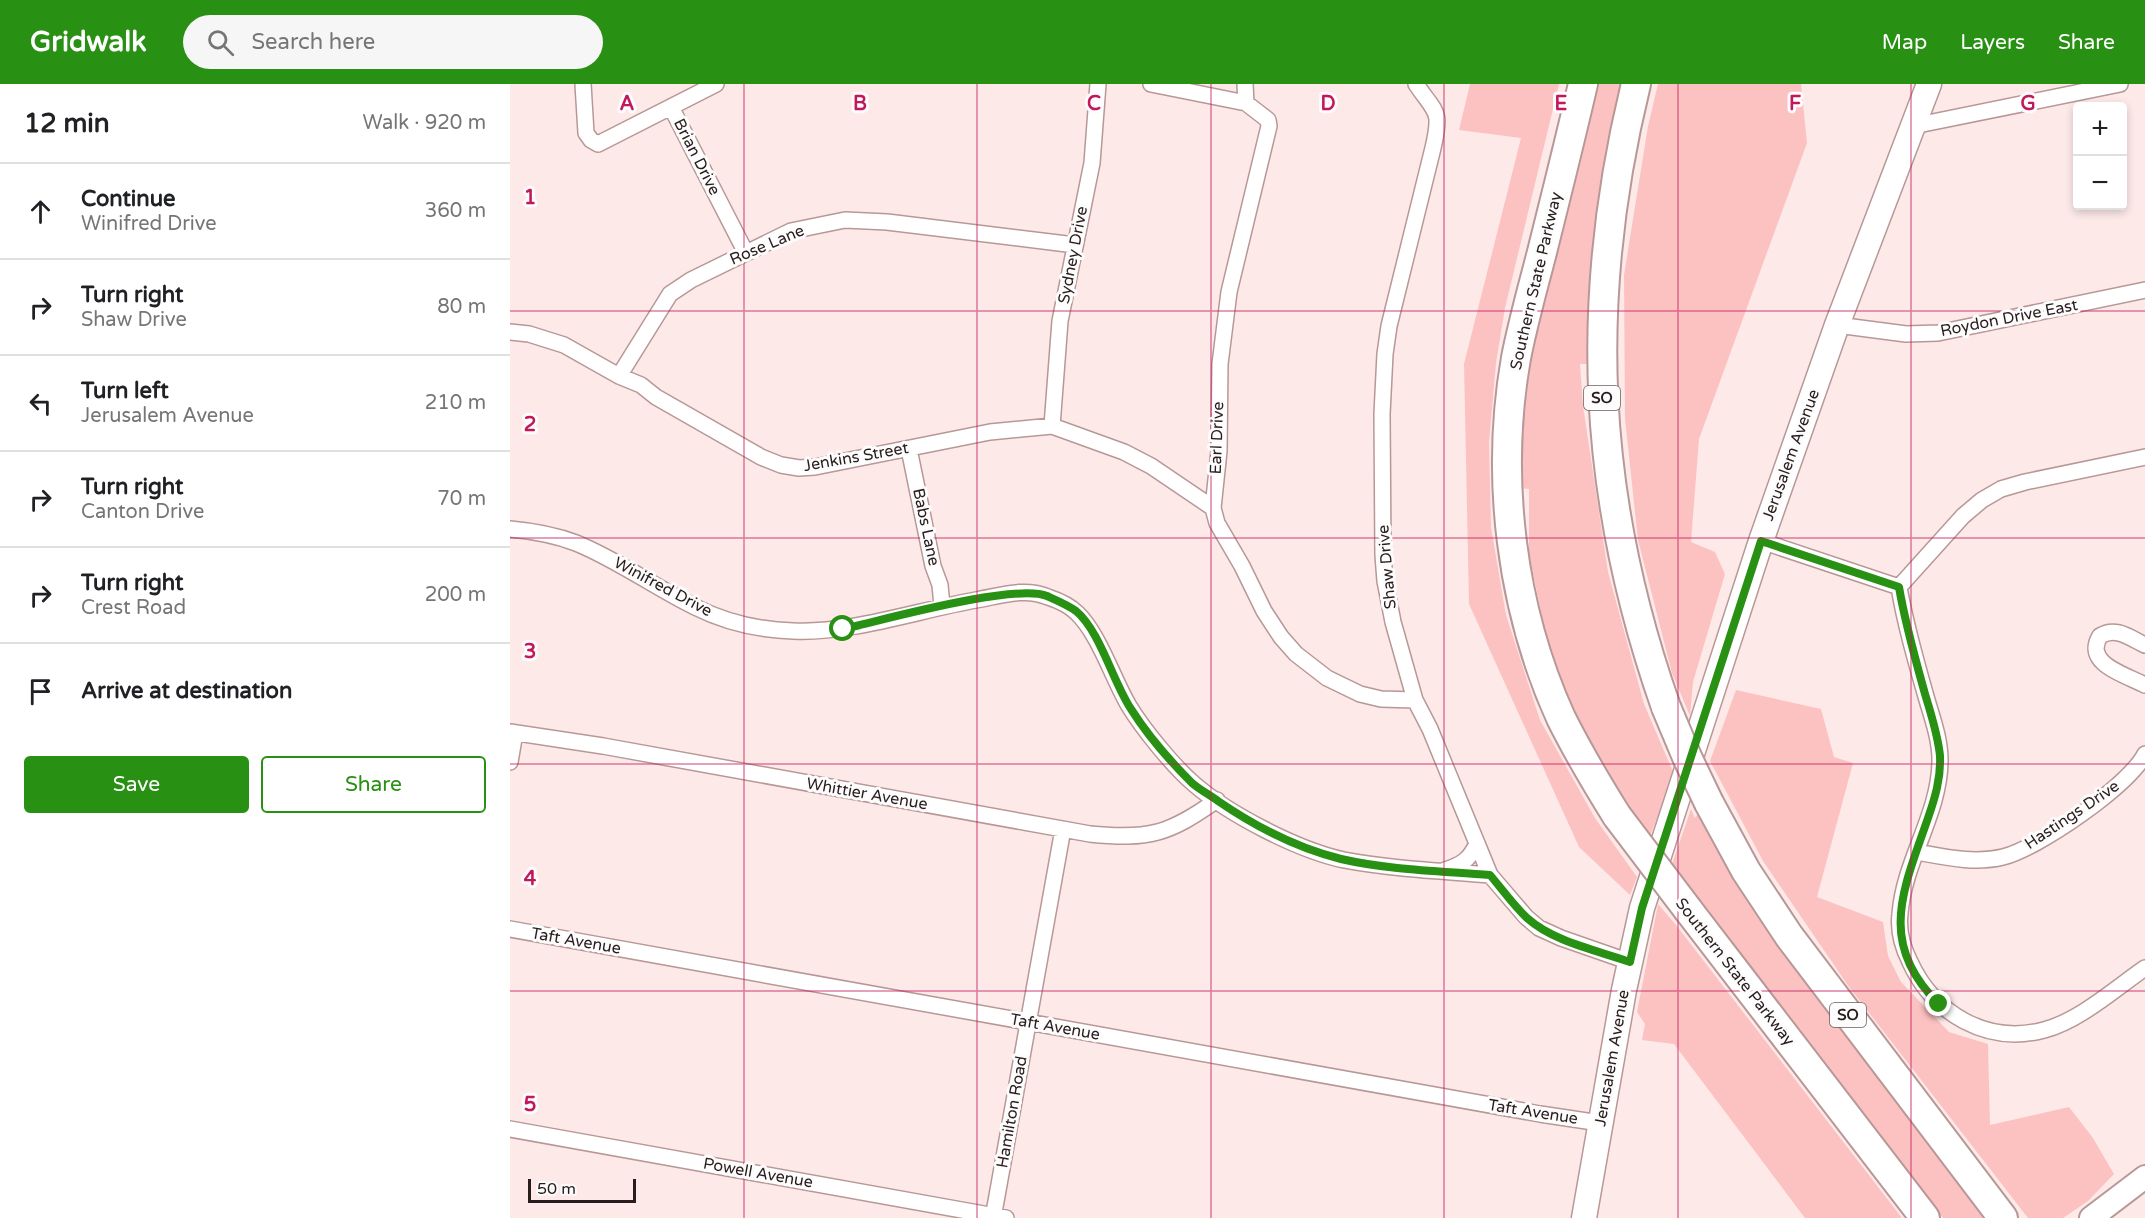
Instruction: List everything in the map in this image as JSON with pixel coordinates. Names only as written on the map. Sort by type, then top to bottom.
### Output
[{"type":"highway","points":[[1558,186],[1571,84]]},
{"type":"highway","name":"Southern State Parkway","points":[[1583,84],[1516,358],[1508,432],[1509,513],[1522,599],[1548,684],[1585,764],[1617,816],[1924,1218]]},
{"type":"highway","name":"SO","points":[[1636,84],[1618,163],[1606,241],[1601,320],[1602,398],[1609,477],[1622,555],[1642,634],[1666,707],[1687,757],[1746,871],[1789,936],[2003,1218]]},
{"type":"main road","name":"Jerusalem Avenue","points":[[1584,1218],[1630,962],[1642,908],[1761,541],[1837,325],[1929,84]]},
{"type":"main road","points":[[2091,1218],[2145,1177]]},
{"type":"street","points":[[583,84],[586,133],[598,144],[671,106]]},
{"type":"street","name":"Brian Drive","points":[[716,84],[671,106],[746,252]]},
{"type":"street","name":"Sydney Drive","points":[[1052,426],[1060,321],[1092,163],[1098,84]]},
{"type":"street","points":[[1151,84],[1246,103],[1245,84]]},
{"type":"street","name":"Shaw Drive","points":[[1416,84],[1437,114],[1438,125],[1389,326],[1385,354],[1382,414],[1385,581],[1393,622],[1415,700],[1430,729],[1490,875],[1526,917],[1539,928],[1630,962]]},
{"type":"street","points":[[1913,126],[2121,84]]},
{"type":"street","name":"Earl Drive","points":[[1246,103],[1268,120],[1269,126],[1229,292],[1220,364],[1219,451],[1213,508],[1217,523],[1264,611],[1281,637],[1296,654],[1327,678],[1360,694],[1381,699],[1415,700]]},
{"type":"street","name":"Rose Lane","points":[[619,376],[670,294],[691,280],[791,231],[845,220],[934,227],[1075,246]]},
{"type":"street","name":"Roydon Drive East","points":[[1837,325],[1906,334],[1938,333],[2145,290]]},
{"type":"street","name":"Jenkins Street","points":[[510,332],[529,334],[564,345],[619,376],[641,385],[656,397],[761,457],[781,465],[799,468],[815,467],[990,432],[1052,426],[1124,452],[1151,466],[1213,508]]},
{"type":"street","name":"Babs Lane","points":[[909,449],[933,566],[940,585],[942,606]]},
{"type":"street","points":[[1899,587],[1963,516],[1982,500],[2001,489],[2145,458]]},
{"type":"street","name":"Winifred Drive","points":[[510,529],[552,535],[575,543],[615,561],[695,607],[725,620],[753,627],[795,632],[843,629],[942,606],[1014,593],[1028,592],[1046,596],[1075,611],[1088,625],[1131,709],[1153,739],[1194,784],[1217,800],[1278,837],[1313,851],[1343,859],[1442,872],[1490,875]]},
{"type":"street","points":[[1761,541],[1899,587]]},
{"type":"street","points":[[1899,587],[1904,619],[1936,732],[1940,756],[1940,775],[1936,793],[1902,900],[1900,918],[1902,938],[1908,958],[1922,984],[1951,1014],[1988,1029],[2014,1033],[2031,1032],[2062,1023],[2145,968]]},
{"type":"street","points":[[2145,645],[2125,634],[2113,632],[2100,636],[2096,647],[2098,657],[2103,664],[2145,685]]},
{"type":"street","points":[[510,762],[513,732]]},
{"type":"street","name":"Whittier Avenue","points":[[513,732],[1119,837],[1149,835],[1176,827],[1217,800]]},
{"type":"street","name":"Hastings Drive","points":[[1917,852],[1962,860],[1980,860],[2004,857],[2025,848],[2109,794],[2134,771],[2145,754]]},
{"type":"street","name":"Hamilton Road","points":[[998,1217],[1028,1022],[1063,829]]},
{"type":"street","points":[[1442,872],[1464,863],[1477,843]]},
{"type":"street","name":"Taft Avenue","points":[[510,929],[1600,1123]]},
{"type":"street","name":"Powell Avenue","points":[[510,1129],[998,1217]]},
{"type":"shaded area","points":[[1470,84],[1559,84],[1505,308],[1496,363],[1489,443],[1491,527],[1506,615],[1540,720],[1595,818],[1637,877],[1630,895],[1579,847],[1469,604],[1464,364],[1521,138],[1459,130]]},
{"type":"shaded area","points":[[1598,84],[1623,84],[1605,160],[1595,243],[1587,364],[1580,364],[1583,406],[1608,572],[1644,704],[1674,774],[1650,836],[1587,745],[1548,646],[1529,554],[1529,489],[1519,488],[1521,403]]},
{"type":"shaded area","points":[[1658,84],[1801,84],[1807,143],[1699,439],[1691,542],[1715,552],[1725,574],[1693,682],[1690,716],[1672,673],[1638,540],[1625,419],[1624,275],[1648,126]]},
{"type":"shaded area","points":[[1736,690],[1821,709],[1834,757],[1853,763],[1817,897],[1883,922],[1888,956],[1901,982],[1949,1032],[1988,1044],[1990,1125],[2069,1107],[2093,1138],[2114,1174],[2088,1201],[2063,1218],[2028,1218],[1849,987],[1763,861],[1710,761]]},
{"type":"shaded area","points":[[1691,809],[1695,818],[1699,812],[1989,1218],[1943,1218],[1672,864]]},
{"type":"shaded area","points":[[1658,904],[1902,1218],[1805,1218],[1674,1044],[1642,1040],[1645,1024],[1637,1012]]},
{"type":"route","points":[[843,629],[942,606],[1014,593],[1028,592],[1046,596],[1075,611],[1088,625],[1131,709],[1153,739],[1194,784],[1228,807],[1278,837],[1313,851],[1343,859],[1408,869],[1490,875],[1526,917],[1539,928],[1630,962],[1642,908],[1761,541],[1899,587],[1904,619],[1936,732],[1940,756],[1940,775],[1936,793],[1904,888],[1900,930],[1905,950],[1916,975],[1939,1004]]}]
